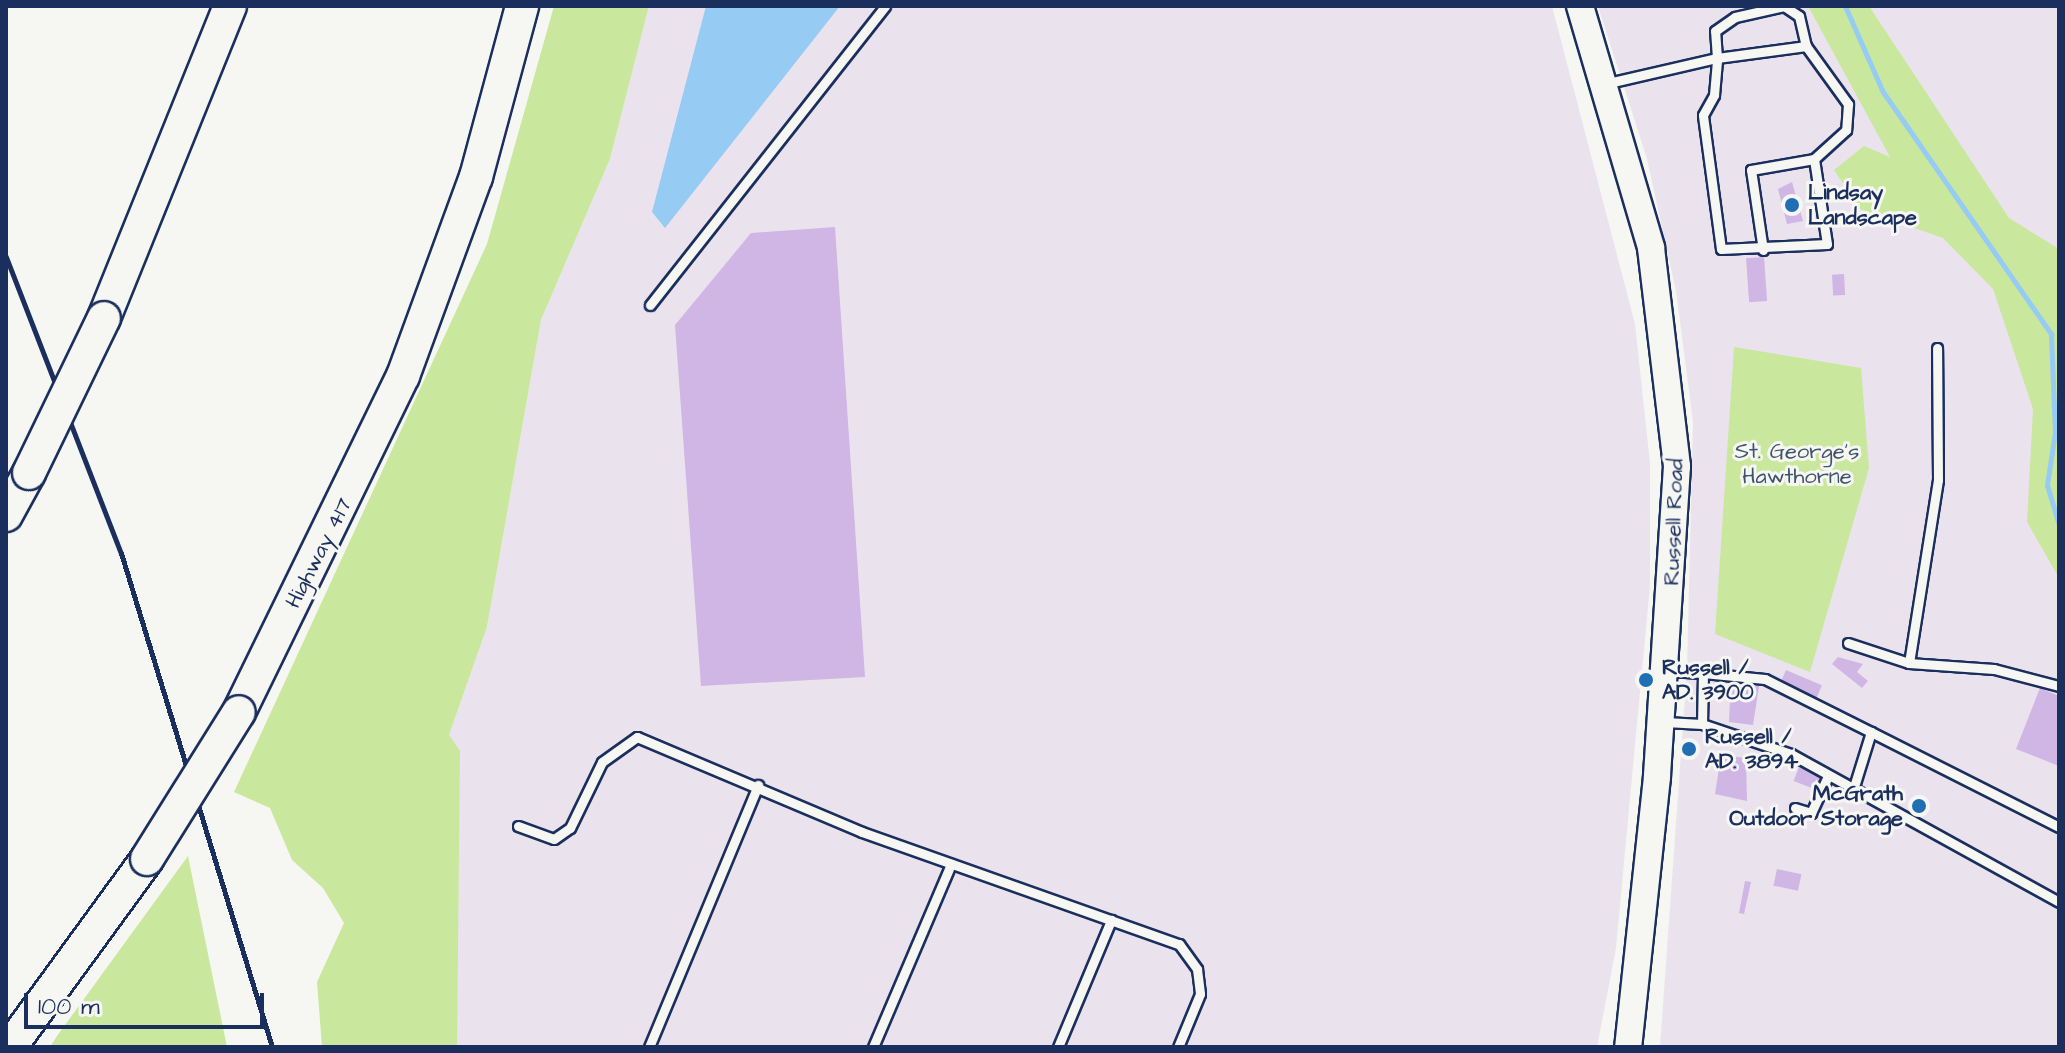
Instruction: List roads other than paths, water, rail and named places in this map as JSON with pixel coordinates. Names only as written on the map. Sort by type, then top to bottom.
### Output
[{"type":"highway","points":[[6,515],[104,318],[230,6]]},
{"type":"highway","name":"Highway 417","points":[[10,1047],[147,859],[239,712],[403,376],[476,177],[522,6]]},
{"type":"highway","points":[[476,177],[537,6]]},
{"type":"main road","name":"Russell Road","points":[[1580,6],[1648,235],[1671,371],[1678,523],[1628,1047]]},
{"type":"lane","points":[[650,305],[885,6]]},
{"type":"lane","points":[[1763,250],[1751,170],[1814,159],[1846,130],[1848,104],[1806,46],[1799,16],[1784,6],[1735,17],[1715,31],[1717,58],[1714,95],[1703,115],[1721,249],[1763,250],[1827,244],[1814,159]]},
{"type":"lane","points":[[1604,84],[1717,58],[1806,46]]},
{"type":"lane","points":[[1909,663],[1938,480],[1937,348]]},
{"type":"lane","points":[[1848,643],[1909,663],[1994,669],[2059,686]]},
{"type":"lane","points":[[1666,671],[1765,679],[2059,827]]},
{"type":"lane","points":[[1702,724],[1703,673]]},
{"type":"lane","points":[[1661,722],[1702,724],[1791,754],[2059,902]]},
{"type":"lane","points":[[1853,790],[1871,732]]},
{"type":"lane","points":[[518,826],[554,839],[570,828],[602,762],[637,737],[951,864],[1179,944],[1197,969],[1200,994],[1178,1047]]},
{"type":"lane","points":[[1795,808],[1811,813],[1828,776]]},
{"type":"lane","points":[[649,1047],[758,785]]},
{"type":"lane","points":[[873,1047],[951,864]]},
{"type":"lane","points":[[1058,1047],[1111,920]]},
{"type":"water","points":[[706,6],[840,6],[665,228],[652,212]]},
{"type":"waterway","points":[[1845,6],[1883,92],[2051,334],[2055,432],[2047,485],[2059,525]]},
{"type":"railway","points":[[6,257],[121,553],[272,1047]]},
{"type":"place","name":"Lindsay Landscape","points":[[1792,205]]},
{"type":"place","name":"Russell / AD. 3900","points":[[1646,680]]},
{"type":"place","name":"Russell / AD. 3894","points":[[1689,749]]},
{"type":"place","name":"McGrath Outdoor Storage","points":[[1919,806]]},
{"type":"park label","name":"St. George's Hawthorne","points":[[1797,464]]}]
